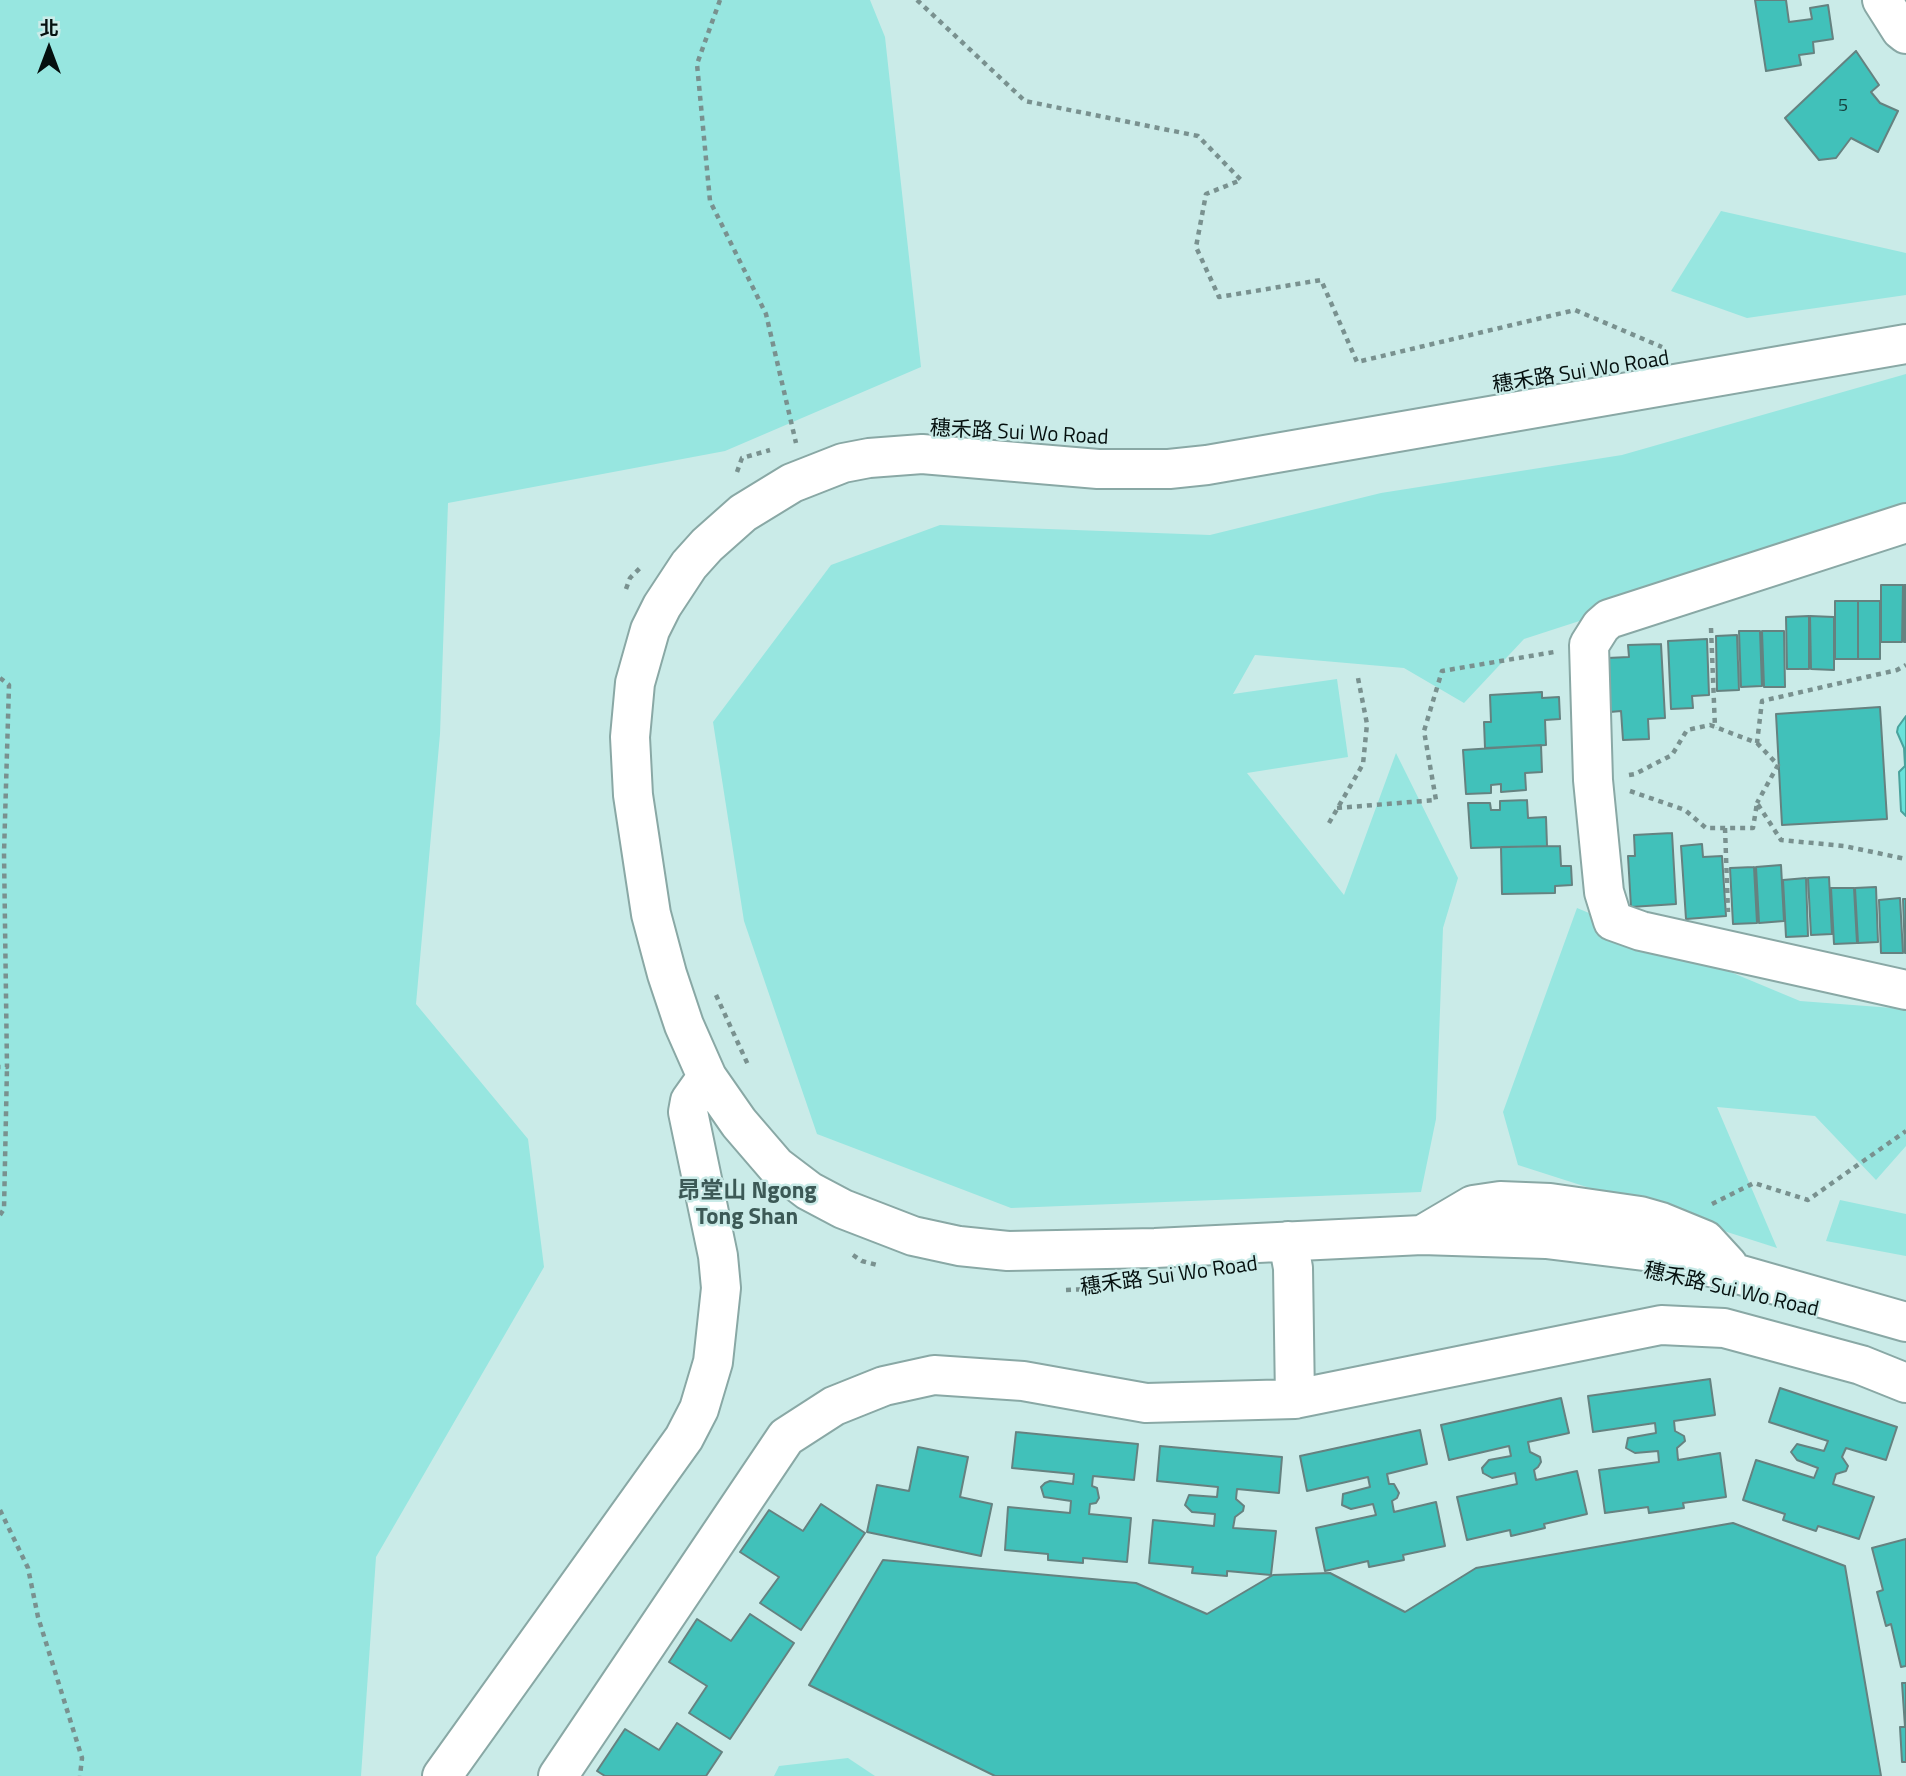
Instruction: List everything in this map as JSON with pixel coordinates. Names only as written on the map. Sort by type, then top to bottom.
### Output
[{"type":"street","points":[[1882,0],[1906,34]]},
{"type":"street","name":"穗禾路 Sui Wo Road","points":[[1906,344],[1207,465],[1157,469],[1098,469],[950,456],[896,455],[843,463],[817,472],[766,498],[715,537],[689,565],[650,630],[635,683],[630,737],[633,795],[651,914],[684,1025],[707,1077],[739,1123],[776,1166],[809,1191],[843,1209],[913,1236],[959,1247],[1009,1251],[1155,1248],[1422,1235],[1546,1239],[1652,1252],[1906,1322]]},
{"type":"street","points":[[1906,523],[1609,620],[1601,626],[1589,645],[1593,780],[1604,892],[1614,921],[1641,931],[1906,990]]},
{"type":"street","points":[[442,1776],[684,1438],[699,1409],[713,1362],[721,1288],[718,1256],[688,1112],[690,1101],[707,1077]]},
{"type":"street","points":[[1288,1241],[1293,1268],[1295,1399]]},
{"type":"street","points":[[558,1776],[786,1437],[834,1406],[884,1386],[934,1375],[1023,1381],[1146,1403],[1295,1399],[1661,1325],[1724,1328],[1861,1365],[1906,1383]]},
{"type":"path","points":[[720,0],[697,64],[710,201],[766,314],[796,443],[742,458],[734,478]]},
{"type":"path","points":[[916,0],[1025,101],[1198,136],[1241,180],[1206,194],[1196,247],[1219,297],[1321,280],[1357,362],[1575,310],[1672,351]]},
{"type":"path","points":[[625,590],[630,578],[649,558]]},
{"type":"path","points":[[1711,628],[1715,728]]},
{"type":"path","points":[[1337,808],[1436,800],[1424,731],[1441,671],[1589,645]]},
{"type":"path","points":[[1758,743],[1762,701],[1897,670],[1906,665]]},
{"type":"path","points":[[0,678],[9,685],[4,853],[7,1067],[4,1209],[0,1214]]},
{"type":"path","points":[[1329,822],[1363,764],[1367,724],[1358,678]]},
{"type":"path","points":[[1710,725],[1758,743],[1778,765],[1758,803],[1753,828],[1706,828],[1685,810],[1643,794],[1593,780],[1635,774],[1672,755],[1687,730],[1710,725]]},
{"type":"path","points":[[1758,803],[1781,840],[1844,845],[1906,859]]},
{"type":"path","points":[[1725,828],[1728,921]]},
{"type":"path","points":[[713,988],[750,1069]]},
{"type":"path","points":[[0,1067],[7,1067]]},
{"type":"path","points":[[1710,1205],[1754,1183],[1808,1200],[1906,1131]]},
{"type":"path","points":[[851,1254],[862,1261],[887,1268]]},
{"type":"path","name":"穗禾路 Sui Wo Road","points":[[1054,1289],[1093,1289]]},
{"type":"path","points":[[0,1510],[28,1569],[38,1617],[82,1758],[80,1776]]},
{"type":"shaded area","points":[[0,0],[870,0],[885,37],[921,367],[725,451],[448,503],[440,734],[416,1004],[528,1139],[544,1267],[376,1557],[361,1776],[0,1776]]},
{"type":"shaded area","points":[[1721,211],[1906,253],[1906,295],[1747,318],[1671,291]]},
{"type":"shaded area","points":[[1906,374],[1906,515],[1524,639],[1464,703],[1404,668],[1255,655],[1233,694],[1337,679],[1348,757],[1247,773],[1344,895],[1396,753],[1458,878],[1443,928],[1436,1119],[1421,1192],[1011,1208],[817,1134],[744,921],[713,722],[831,565],[940,525],[1210,535],[1381,493],[1622,455]]},
{"type":"shaded area","points":[[1906,716],[1906,816],[1901,811],[1899,772],[1905,766],[1904,748],[1897,732]]},
{"type":"shaded area","points":[[1577,908],[1800,1001],[1906,1009],[1906,1146],[1876,1180],[1815,1116],[1717,1107],[1777,1248],[1518,1165],[1503,1112]]},
{"type":"shaded area","points":[[1840,1200],[1906,1214],[1906,1256],[1826,1241]]},
{"type":"shaded area","points":[[848,1758],[875,1776],[774,1776],[779,1766]]},
{"type":"building","points":[[1755,0],[1786,0],[1789,22],[1812,19],[1810,8],[1828,5],[1833,39],[1813,42],[1814,53],[1799,55],[1801,65],[1766,71]]},
{"type":"building","points":[[1856,51],[1879,85],[1871,92],[1880,103],[1898,111],[1878,152],[1851,138],[1836,158],[1819,160],[1785,118]]},
{"type":"building","points":[[1881,585],[1903,585],[1902,642],[1881,642]]},
{"type":"building","points":[[1906,585],[1906,642],[1904,642]]},
{"type":"building","points":[[1835,601],[1858,601],[1858,659],[1835,659]]},
{"type":"building","points":[[1858,601],[1880,601],[1880,659],[1858,659]]},
{"type":"building","points":[[1809,616],[1809,669],[1787,669],[1786,617]]},
{"type":"building","points":[[1810,616],[1834,617],[1834,670],[1811,669]]},
{"type":"building","points":[[1739,631],[1760,631],[1762,686],[1741,687]]},
{"type":"building","points":[[1762,631],[1784,631],[1785,687],[1764,687]]},
{"type":"building","points":[[1737,635],[1739,690],[1717,691],[1716,636]]},
{"type":"building","points":[[1707,639],[1709,695],[1692,696],[1693,708],[1671,709],[1668,641]]},
{"type":"building","points":[[1661,644],[1665,718],[1648,719],[1649,739],[1623,740],[1621,711],[1610,712],[1607,658],[1629,657],[1628,645]]},
{"type":"building","points":[[1542,692],[1542,698],[1559,697],[1560,719],[1545,720],[1546,745],[1485,748],[1484,722],[1491,722],[1490,695]]},
{"type":"building","points":[[1880,707],[1887,819],[1782,825],[1776,714]]},
{"type":"building","points":[[1541,745],[1542,772],[1525,773],[1526,790],[1501,792],[1501,784],[1491,785],[1491,793],[1466,794],[1463,750]]},
{"type":"building","points":[[1527,800],[1528,818],[1546,817],[1547,846],[1471,848],[1468,803],[1490,803],[1491,810],[1500,810],[1500,801]]},
{"type":"building","points":[[1672,833],[1676,904],[1631,907],[1628,856],[1635,856],[1634,835]]},
{"type":"building","points":[[1702,844],[1703,857],[1722,856],[1726,916],[1686,919],[1681,846]]},
{"type":"building","points":[[1560,846],[1561,866],[1571,866],[1572,885],[1555,886],[1555,893],[1502,894],[1501,847]]},
{"type":"building","points":[[1781,865],[1784,921],[1759,923],[1756,867]]},
{"type":"building","points":[[1754,867],[1757,923],[1733,924],[1730,868]]},
{"type":"building","points":[[1829,877],[1832,934],[1811,935],[1808,878]]},
{"type":"building","points":[[1806,878],[1808,936],[1786,937],[1783,880]]},
{"type":"building","points":[[1876,887],[1878,942],[1858,943],[1855,888]]},
{"type":"building","points":[[1831,888],[1854,888],[1857,943],[1834,944]]},
{"type":"building","points":[[1900,898],[1903,953],[1881,953],[1879,900]]},
{"type":"building","points":[[1903,899],[1906,899],[1906,953],[1905,953]]},
{"type":"building","points":[[1710,1379],[1715,1415],[1674,1421],[1675,1431],[1684,1436],[1685,1441],[1677,1448],[1678,1460],[1720,1453],[1726,1497],[1683,1503],[1684,1508],[1649,1513],[1648,1507],[1605,1513],[1599,1470],[1659,1462],[1658,1451],[1635,1453],[1626,1448],[1628,1438],[1656,1433],[1655,1423],[1593,1432],[1588,1396]]},
{"type":"building","points":[[1780,1388],[1897,1427],[1886,1460],[1846,1448],[1842,1457],[1848,1466],[1846,1471],[1836,1474],[1833,1484],[1874,1497],[1859,1539],[1818,1526],[1816,1531],[1783,1520],[1785,1514],[1743,1500],[1756,1460],[1814,1478],[1818,1468],[1797,1460],[1791,1452],[1797,1444],[1824,1451],[1828,1441],[1769,1422]]},
{"type":"building","points":[[1561,1398],[1569,1433],[1528,1442],[1530,1452],[1540,1457],[1541,1462],[1534,1470],[1536,1480],[1577,1471],[1587,1514],[1544,1524],[1545,1528],[1511,1536],[1510,1530],[1467,1540],[1457,1497],[1517,1484],[1515,1473],[1492,1478],[1483,1473],[1482,1468],[1489,1460],[1511,1456],[1509,1446],[1449,1460],[1441,1425]]},
{"type":"building","points":[[1420,1430],[1427,1464],[1387,1474],[1389,1484],[1394,1484],[1399,1493],[1392,1501],[1394,1512],[1436,1502],[1445,1546],[1403,1555],[1404,1560],[1369,1567],[1368,1561],[1325,1571],[1316,1528],[1376,1515],[1373,1504],[1351,1509],[1342,1505],[1343,1494],[1370,1487],[1368,1477],[1307,1491],[1300,1456]]},
{"type":"building","points":[[1016,1432],[1138,1444],[1134,1480],[1093,1476],[1092,1486],[1097,1488],[1099,1498],[1096,1503],[1090,1504],[1089,1514],[1131,1518],[1127,1562],[1083,1558],[1083,1563],[1048,1560],[1048,1554],[1005,1550],[1008,1507],[1070,1513],[1071,1501],[1044,1497],[1041,1487],[1050,1481],[1073,1484],[1074,1474],[1012,1468]]},
{"type":"building","points":[[1160,1446],[1282,1457],[1279,1493],[1237,1489],[1236,1499],[1244,1506],[1243,1511],[1235,1517],[1233,1528],[1276,1531],[1271,1575],[1227,1571],[1227,1576],[1192,1573],[1193,1567],[1149,1563],[1153,1520],[1214,1526],[1215,1514],[1192,1512],[1185,1505],[1189,1495],[1217,1497],[1218,1487],[1157,1481]]},
{"type":"building","points":[[918,1447],[968,1457],[960,1497],[992,1504],[981,1556],[867,1532],[877,1485],[909,1491]]},
{"type":"building","points":[[821,1504],[865,1533],[801,1630],[760,1603],[779,1577],[740,1552],[769,1510],[803,1531]]},
{"type":"building","points":[[1733,1523],[1845,1566],[1881,1776],[995,1776],[809,1685],[883,1560],[1136,1583],[1207,1614],[1273,1575],[1330,1573],[1405,1612],[1476,1568]]},
{"type":"building","points":[[1906,1539],[1906,1666],[1901,1667],[1891,1624],[1886,1626],[1877,1592],[1883,1590],[1872,1548]]},
{"type":"building","points":[[750,1614],[794,1643],[730,1739],[689,1713],[707,1686],[669,1662],[697,1619],[731,1641]]},
{"type":"building","points":[[1902,1683],[1906,1683],[1906,1762],[1902,1762],[1900,1727],[1905,1727]]},
{"type":"building","points":[[677,1723],[722,1752],[706,1776],[605,1776],[597,1771],[625,1729],[659,1750]]},
{"type":"district","name":"昂堂山 Ngong Tong Shan","points":[[747,1205]]}]
